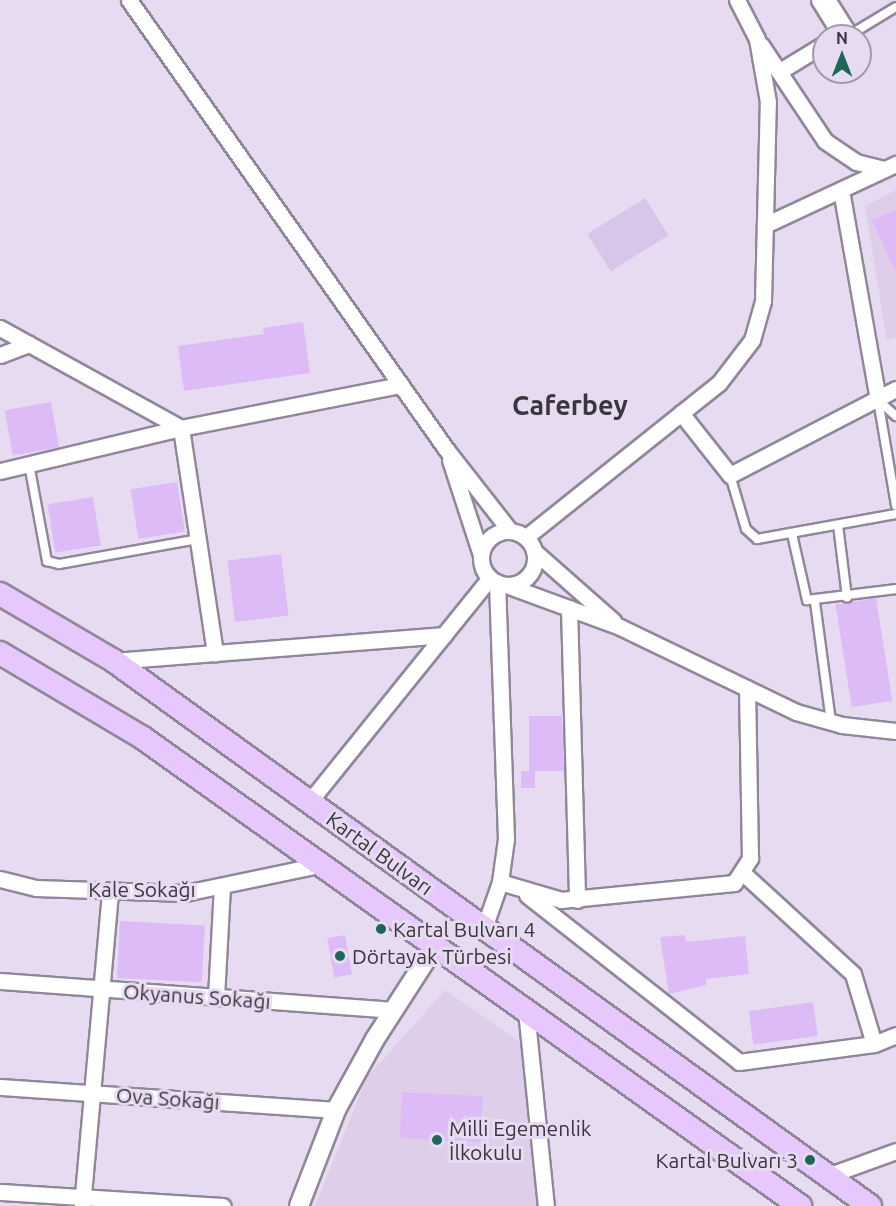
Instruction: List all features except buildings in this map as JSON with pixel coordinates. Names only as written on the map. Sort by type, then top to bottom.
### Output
[{"type":"main road","name":"Kartal Bulvarı","points":[[0,594],[114,661],[870,1206]]},
{"type":"main road","name":"Kartal Bulvarı","points":[[0,653],[143,738],[800,1206]]},
{"type":"street","points":[[129,0],[401,386],[510,531],[526,537],[534,551],[620,627]]},
{"type":"street","points":[[738,0],[757,39],[825,141],[856,162],[890,167]]},
{"type":"street","points":[[819,0],[834,24]]},
{"type":"street","points":[[526,537],[729,373],[752,340],[763,301],[768,112],[757,39]]},
{"type":"street","points":[[780,71],[812,51]]},
{"type":"street","points":[[765,225],[890,167]]},
{"type":"street","points":[[841,190],[878,400]]},
{"type":"street","points":[[0,328],[181,428]]},
{"type":"street","points":[[0,355],[29,344]]},
{"type":"street","points":[[0,471],[181,428],[401,386]]},
{"type":"street","points":[[681,413],[730,475],[896,389]]},
{"type":"street","points":[[181,428],[215,653]]},
{"type":"street","points":[[446,448],[481,555],[498,582],[507,820],[500,882],[484,928]]},
{"type":"street","points":[[481,555],[487,540],[510,531]]},
{"type":"street","points":[[309,802],[444,635],[498,582],[529,575],[534,551]]},
{"type":"street","points":[[498,582],[620,627],[747,688],[831,722],[896,731]]},
{"type":"street","points":[[569,608],[577,900]]},
{"type":"street","points":[[114,661],[444,635]]},
{"type":"street","points":[[500,882],[520,890],[577,900],[728,886],[744,874],[750,850],[747,688]]},
{"type":"street","name":"Kale Sokağı","points":[[0,879],[36,888],[185,893],[319,865]]},
{"type":"street","points":[[744,874],[853,974],[874,1044]]},
{"type":"street","points":[[216,997],[222,886]]},
{"type":"street","points":[[520,890],[739,1062],[874,1044],[896,1035]]},
{"type":"street","points":[[82,1202],[105,989],[110,891]]},
{"type":"street","points":[[299,1206],[336,1110],[394,1010],[435,946]]},
{"type":"street","name":"Okyanus Sokağı","points":[[0,981],[394,1010]]},
{"type":"street","points":[[526,1011],[546,1206]]},
{"type":"street","name":"Ova Sokağı","points":[[0,1087],[336,1110]]},
{"type":"street","points":[[830,1175],[896,1151]]},
{"type":"street","points":[[0,1192],[82,1202],[223,1206]]},
{"type":"lane","points":[[832,0],[853,33],[896,7]]},
{"type":"lane","points":[[878,400],[896,416]]},
{"type":"lane","points":[[878,400],[896,505]]},
{"type":"lane","points":[[28,464],[47,561],[59,564],[198,539]]},
{"type":"lane","points":[[730,475],[748,533],[763,540],[896,514]]},
{"type":"lane","points":[[838,525],[847,597]]},
{"type":"lane","points":[[792,534],[803,595],[815,602],[896,592]]},
{"type":"lane","points":[[815,602],[831,722]]},
{"type":"shaded area","points":[[896,190],[896,337],[887,341],[865,206]]},
{"type":"shaded area","points":[[645,198],[668,235],[611,271],[587,234]]},
{"type":"shaded area","name":"Milli Egemenlik İlkokulu","points":[[445,990],[520,1042],[539,1206],[315,1206],[367,1077]]},
{"type":"place","name":"Kartal Bulvarı 4","points":[[381,929]]},
{"type":"place","name":"Dörtayak Türbesi","points":[[340,956]]},
{"type":"place","name":"Milli Egemenlik İlkokulu","points":[[437,1140]]},
{"type":"place","name":"Kartal Bulvarı 3","points":[[810,1160]]},
{"type":"district","name":"Caferbey","points":[[570,406]]}]
